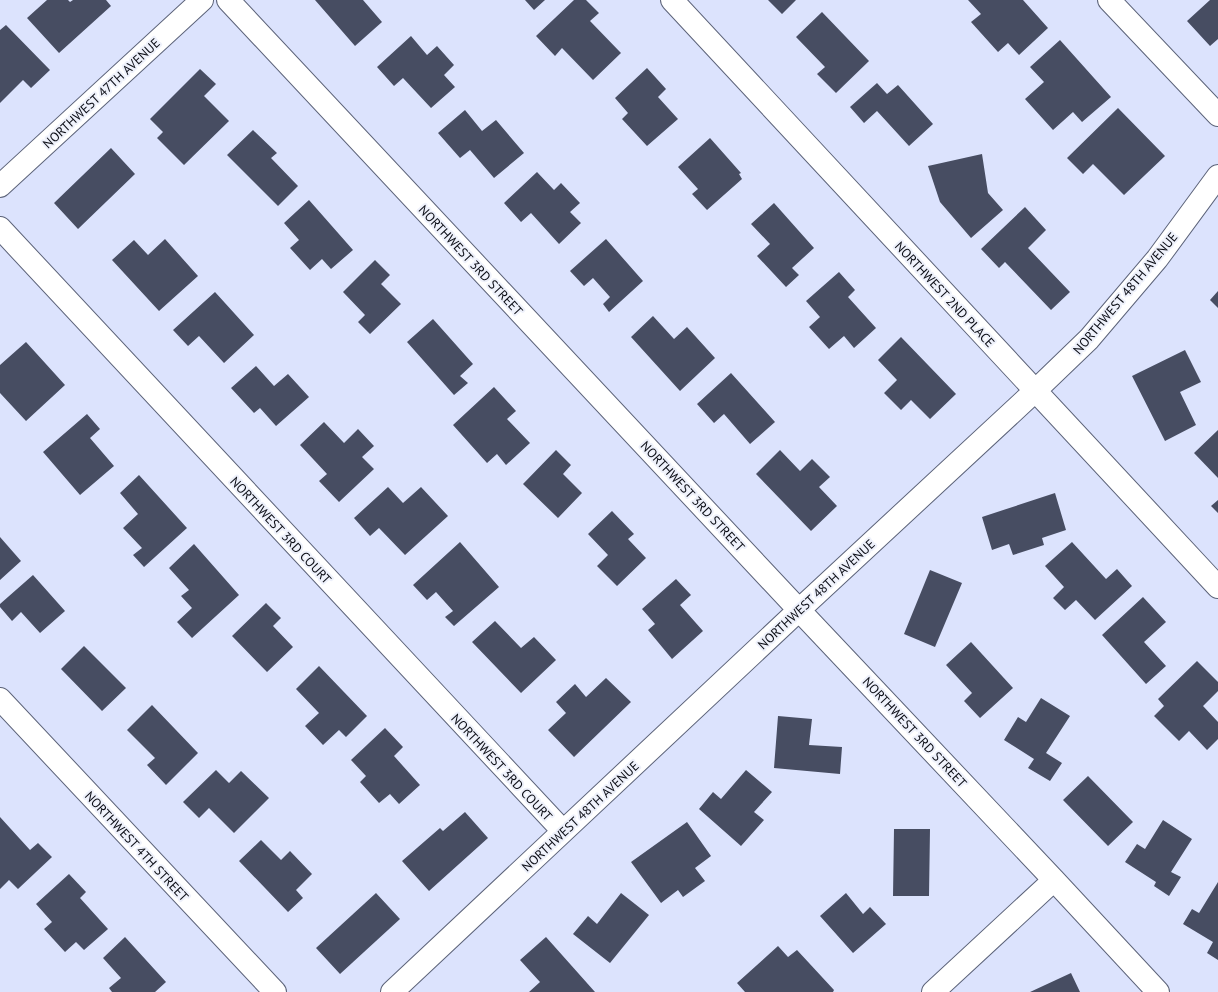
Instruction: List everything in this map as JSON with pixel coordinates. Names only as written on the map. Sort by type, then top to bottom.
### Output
[{"type":"street","name":"NORTHWEST 47TH AVENUE","points":[[0,186],[202,0]]},
{"type":"street","name":"NORTHWEST 3RD STREET","points":[[228,0],[1158,992]]},
{"type":"street","name":"NORTHWEST 2ND PLACE","points":[[672,0],[1218,587]]},
{"type":"street","points":[[1109,0],[1218,115]]},
{"type":"street","name":"NORTHWEST 48TH AVENUE","points":[[392,992],[799,610],[1036,392],[1094,334],[1157,259],[1218,176]]},
{"type":"street","name":"NORTHWEST 3RD COURT","points":[[0,228],[563,831]]},
{"type":"street","name":"NORTHWEST 4TH STREET","points":[[0,699],[275,992]]},
{"type":"street","points":[[933,992],[1054,880]]},
{"type":"building","points":[[47,0],[68,0],[70,2],[73,0],[106,0],[111,6],[59,53],[27,18]]},
{"type":"building","points":[[315,0],[363,0],[382,22],[355,46]]},
{"type":"building","points":[[525,0],[545,0],[534,10]]},
{"type":"building","points":[[574,0],[586,0],[599,13],[590,21],[621,53],[593,80],[562,48],[555,56],[536,36]]},
{"type":"building","points":[[768,0],[796,0],[782,14]]},
{"type":"building","points":[[968,0],[1023,0],[1048,28],[1019,55],[1008,43],[998,52],[971,22],[981,14]]},
{"type":"building","points":[[1210,0],[1218,0],[1218,39],[1210,46],[1187,21]]},
{"type":"building","points":[[822,12],[869,61],[836,93],[817,74],[825,67],[796,37]]},
{"type":"building","points":[[6,25],[50,70],[31,88],[23,80],[0,103],[0,30]]},
{"type":"building","points":[[411,36],[427,55],[437,46],[454,65],[444,75],[455,87],[431,108],[403,78],[394,86],[377,67]]},
{"type":"building","points":[[1060,40],[1111,97],[1082,122],[1073,112],[1053,130],[1025,99],[1044,82],[1030,67]]},
{"type":"building","points":[[647,68],[666,89],[658,97],[678,119],[647,146],[622,119],[628,113],[615,98]]},
{"type":"building","points":[[200,69],[216,84],[204,96],[229,121],[184,165],[157,138],[163,132],[150,119]]},
{"type":"building","points":[[877,83],[887,94],[898,85],[933,124],[909,146],[877,111],[864,123],[850,107]]},
{"type":"building","points":[[1118,108],[1165,156],[1124,195],[1093,164],[1083,174],[1067,158]]},
{"type":"building","points":[[465,110],[482,131],[496,120],[524,153],[494,178],[470,150],[460,158],[438,133]]},
{"type":"building","points":[[253,130],[277,153],[271,158],[298,186],[278,206],[227,155]]},
{"type":"building","points":[[710,138],[741,173],[739,174],[742,179],[707,210],[692,194],[698,189],[678,167]]},
{"type":"building","points":[[111,148],[135,174],[78,229],[54,203]]},
{"type":"building","points":[[982,154],[988,193],[1003,210],[971,238],[940,202],[928,166]]},
{"type":"building","points":[[537,172],[554,190],[561,183],[580,203],[570,212],[581,223],[559,244],[531,213],[521,222],[504,203]]},
{"type":"building","points":[[309,200],[353,250],[331,269],[322,259],[310,270],[290,248],[299,240],[284,223]]},
{"type":"building","points":[[774,203],[814,248],[792,268],[799,275],[786,287],[757,256],[770,244],[751,224]]},
{"type":"building","points":[[1025,207],[1046,230],[1028,248],[1070,292],[1051,310],[1005,262],[999,268],[981,249]]},
{"type":"building","points":[[165,239],[198,276],[159,311],[112,260],[134,240],[148,255]]},
{"type":"building","points":[[606,239],[643,281],[609,312],[603,304],[610,297],[593,278],[584,286],[570,271]]},
{"type":"building","points":[[375,260],[390,275],[381,284],[401,304],[370,334],[358,322],[365,315],[343,292]]},
{"type":"building","points":[[839,272],[855,290],[848,297],[876,328],[854,348],[844,336],[829,349],[809,327],[820,317],[806,301]]},
{"type":"building","points":[[1218,291],[1218,308],[1210,300]]},
{"type":"building","points":[[215,292],[254,335],[224,363],[199,336],[188,346],[173,330]]},
{"type":"building","points":[[653,316],[674,339],[687,327],[715,358],[680,391],[631,337]]},
{"type":"building","points":[[433,319],[473,364],[460,376],[468,383],[454,395],[407,342]]},
{"type":"building","points":[[901,337],[956,394],[930,419],[911,400],[901,410],[884,393],[897,380],[878,360]]},
{"type":"building","points":[[26,342],[65,385],[26,421],[0,393],[0,365]]},
{"type":"building","points":[[1185,350],[1201,382],[1180,392],[1196,425],[1165,441],[1132,376]]},
{"type":"building","points":[[256,366],[274,386],[288,374],[309,397],[276,426],[260,408],[254,413],[231,388]]},
{"type":"building","points":[[731,373],[775,422],[750,444],[724,414],[714,423],[697,404]]},
{"type":"building","points":[[494,387],[516,411],[507,419],[530,443],[506,465],[497,454],[487,463],[453,425]]},
{"type":"building","points":[[87,414],[100,429],[90,438],[114,466],[80,495],[43,452]]},
{"type":"building","points":[[324,422],[344,443],[358,429],[374,446],[362,457],[374,469],[339,502],[319,481],[327,474],[300,445]]},
{"type":"building","points":[[1218,430],[1218,478],[1194,453]]},
{"type":"building","points":[[556,450],[571,465],[563,474],[582,493],[558,518],[523,484]]},
{"type":"building","points":[[780,450],[800,471],[812,459],[830,477],[819,487],[837,506],[811,531],[756,474]]},
{"type":"building","points":[[139,475],[187,528],[144,567],[133,555],[142,548],[123,528],[138,514],[120,493]]},
{"type":"building","points":[[388,487],[403,503],[421,487],[448,516],[405,555],[379,528],[370,536],[354,518]]},
{"type":"building","points":[[1055,493],[1066,530],[1042,538],[1044,545],[1013,555],[1009,544],[992,550],[982,517]]},
{"type":"building","points":[[1218,500],[1218,513],[1211,506]]},
{"type":"building","points":[[612,511],[634,534],[628,539],[646,558],[617,586],[597,566],[608,555],[588,534]]},
{"type":"building","points":[[0,537],[21,561],[0,580]]},
{"type":"building","points":[[460,542],[499,587],[454,626],[445,617],[453,611],[436,592],[427,600],[413,585]]},
{"type":"building","points":[[1072,542],[1106,579],[1117,569],[1132,586],[1095,620],[1076,600],[1065,610],[1053,598],[1064,587],[1045,566]]},
{"type":"building","points":[[194,544],[239,595],[192,638],[177,622],[192,608],[181,596],[189,590],[169,568]]},
{"type":"building","points":[[930,570],[962,583],[935,647],[904,634]]},
{"type":"building","points":[[33,575],[65,611],[40,633],[21,612],[12,621],[0,607],[0,604]]},
{"type":"building","points":[[676,579],[691,595],[680,605],[703,631],[672,659],[648,630],[655,624],[642,609]]},
{"type":"building","points":[[1143,597],[1166,622],[1144,642],[1166,666],[1146,684],[1102,635]]},
{"type":"building","points":[[266,603],[281,618],[273,626],[293,647],[267,672],[232,636]]},
{"type":"building","points":[[495,621],[521,648],[534,637],[556,660],[521,693],[472,642]]},
{"type":"building","points":[[971,642],[1013,688],[980,718],[964,701],[972,693],[946,665]]},
{"type":"building","points":[[84,646],[126,688],[102,711],[61,669]]},
{"type":"building","points":[[1197,661],[1218,682],[1218,691],[1203,706],[1218,722],[1218,739],[1207,750],[1189,731],[1179,741],[1154,716],[1164,706],[1158,699]]},
{"type":"building","points":[[319,666],[367,716],[346,737],[339,730],[323,745],[305,726],[319,713],[296,689]]},
{"type":"building","points":[[606,678],[631,702],[574,757],[548,730],[566,713],[556,702],[575,684],[586,697]]},
{"type":"building","points":[[1041,698],[1070,716],[1046,753],[1062,763],[1050,781],[1028,768],[1034,759],[1004,740],[1018,717],[1026,722]]},
{"type":"building","points":[[152,705],[198,753],[166,785],[147,765],[155,758],[127,730]]},
{"type":"building","points":[[778,716],[812,719],[809,745],[842,747],[840,774],[774,768]]},
{"type":"building","points":[[385,728],[403,747],[394,756],[420,785],[399,804],[390,794],[379,803],[360,782],[366,776],[351,760]]},
{"type":"building","points":[[216,770],[229,783],[241,771],[269,798],[234,833],[209,808],[199,818],[183,802]]},
{"type":"building","points":[[746,770],[772,792],[754,812],[764,820],[741,846],[699,809],[713,792],[721,799]]},
{"type":"building","points":[[1088,776],[1133,822],[1108,846],[1063,800]]},
{"type":"building","points":[[465,812],[488,838],[429,891],[402,861],[440,828],[443,831]]},
{"type":"building","points":[[0,817],[30,850],[38,843],[52,857],[18,889],[9,880],[0,889]]},
{"type":"building","points":[[1163,820],[1192,839],[1171,872],[1181,877],[1169,896],[1154,886],[1156,882],[1125,862],[1137,844],[1145,849]]},
{"type":"building","points":[[687,822],[711,856],[695,868],[705,881],[683,897],[678,890],[661,903],[631,862]]},
{"type":"building","points":[[894,829],[930,829],[929,896],[893,896]]},
{"type":"building","points":[[261,840],[281,860],[290,851],[312,874],[296,890],[303,898],[288,912],[239,861]]},
{"type":"building","points":[[69,874],[86,892],[80,898],[108,929],[84,950],[76,942],[65,952],[44,929],[52,922],[36,904]]},
{"type":"building","points":[[1218,882],[1218,960],[1207,953],[1213,942],[1183,924],[1192,909],[1199,913]]},
{"type":"building","points":[[376,893],[400,919],[340,974],[316,948]]},
{"type":"building","points":[[621,893],[649,915],[610,963],[573,934],[588,916],[597,924]]},
{"type":"building","points":[[846,893],[863,914],[870,907],[886,924],[853,953],[820,916]]},
{"type":"building","points":[[125,937],[166,982],[155,992],[112,992],[109,988],[121,978],[103,958]]},
{"type":"building","points":[[546,937],[595,992],[529,992],[540,982],[520,960]]},
{"type":"building","points":[[778,946],[788,957],[797,950],[834,990],[833,992],[745,992],[737,983]]},
{"type":"building","points":[[1071,973],[1080,992],[1030,992]]}]
